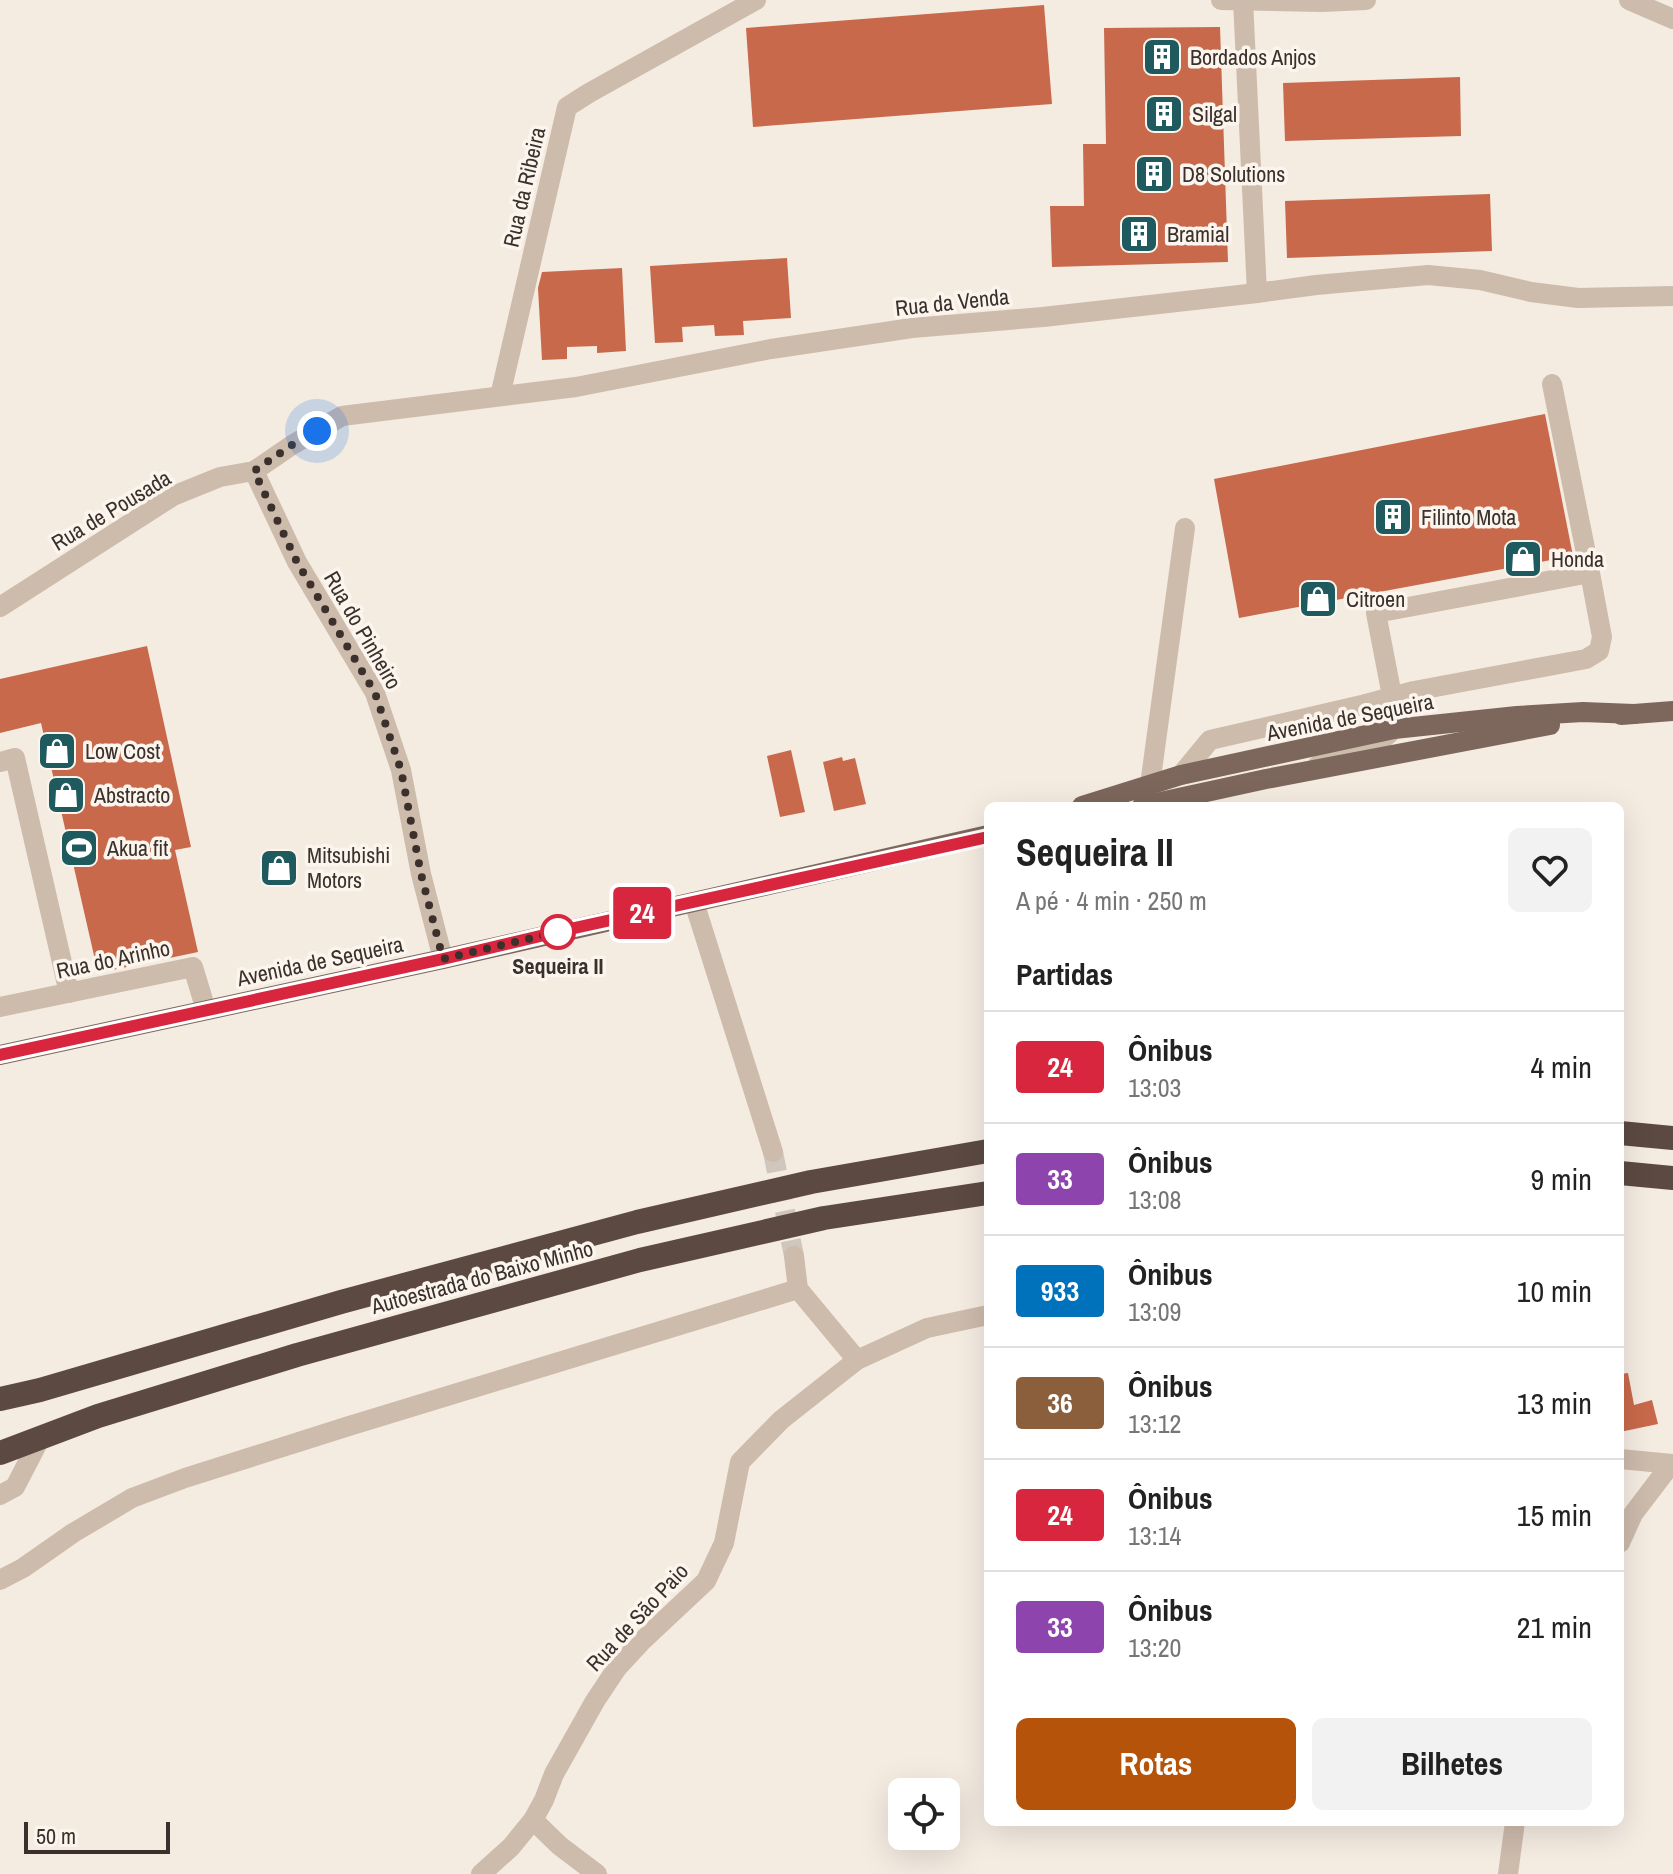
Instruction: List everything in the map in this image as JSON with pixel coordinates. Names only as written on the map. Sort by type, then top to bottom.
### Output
[{"type":"highway","points":[[1624,1133],[1673,1138]]},
{"type":"highway","name":"Autoestrada do Baixo Minho","points":[[0,1399],[637,1222],[811,1182],[984,1152]]},
{"type":"highway","points":[[1624,1173],[1673,1178]]},
{"type":"highway","name":"Autoestrada do Baixo Minho","points":[[0,1453],[98,1416],[297,1355],[640,1260],[824,1218],[984,1194]]},
{"type":"highway","name":"Autoestrada do Baixo Minho","points":[[0,1389],[40,1390]]},
{"type":"highway","name":"Autoestrada do Baixo Minho","points":[[0,1410],[40,1390]]},
{"type":"main road","name":"Avenida de Sequeira","points":[[1160,802],[1560,723],[1673,711]]},
{"type":"main road","name":"Avenida de Sequeira","points":[[1095,802],[1181,775],[1208,759],[1394,729],[1530,715],[1583,712],[1634,714]]},
{"type":"main road","name":"Avenida de Sequeira","points":[[0,1055],[984,837]]},
{"type":"street","name":"Rua da Ribeira","points":[[500,396],[567,107],[756,0]]},
{"type":"street","points":[[1221,0],[1366,0]]},
{"type":"street","points":[[1243,0],[1257,293]]},
{"type":"street","points":[[1629,0],[1673,19]]},
{"type":"street","name":"Rua da Venda","points":[[254,471],[342,416],[576,387],[771,349],[912,328],[1043,317],[1428,275],[1480,280],[1531,292],[1578,298],[1673,296]]},
{"type":"street","points":[[1266,779],[1237,778],[1208,759],[1210,740],[1414,691],[1586,659],[1599,651],[1602,637],[1552,384]]},
{"type":"street","name":"Rua de Pousada","points":[[0,607],[173,496],[220,477],[254,471]]},
{"type":"street","name":"Rua do Pinheiro","points":[[254,471],[297,562],[375,693],[401,770],[421,874],[443,959]]},
{"type":"street","points":[[1150,785],[1185,528]]},
{"type":"street","points":[[1392,696],[1376,613],[1590,573]]},
{"type":"street","points":[[1306,771],[1341,754],[1375,746],[1394,729],[1366,704]]},
{"type":"street","points":[[0,762],[15,758],[69,993]]},
{"type":"street","points":[[694,902],[773,1152]]},
{"type":"street","name":"Rua do Arinho","points":[[0,1007],[193,967],[206,1010]]},
{"type":"street","points":[[794,1256],[798,1289],[857,1360]]},
{"type":"street","points":[[0,1580],[132,1498],[185,1478],[798,1289]]},
{"type":"street","name":"Rua de São Paio","points":[[481,1874],[511,1847],[533,1820],[554,1774],[617,1668],[706,1581],[724,1543],[740,1462],[781,1420],[857,1360],[927,1328],[984,1316]]},
{"type":"street","points":[[0,1495],[15,1487],[41,1437]]},
{"type":"street","points":[[1624,1459],[1672,1464]]},
{"type":"street","points":[[1624,1534],[1633,1514],[1672,1464]]},
{"type":"street","points":[[533,1820],[560,1846],[597,1874]]},
{"type":"street","points":[[1508,1874],[1514,1826]]},
{"type":"building","points":[[1044,5],[1052,104],[753,127],[746,28]]},
{"type":"building","points":[[1220,27],[1228,262],[1052,267],[1050,206],[1084,206],[1083,144],[1106,144],[1104,28]]},
{"type":"building","points":[[1460,77],[1461,136],[1285,141],[1283,83]]},
{"type":"building","points":[[1490,194],[1492,251],[1287,258],[1285,201]]},
{"type":"building","points":[[787,258],[791,318],[743,321],[744,335],[715,336],[714,325],[682,327],[683,342],[655,343],[650,266]]},
{"type":"building","points":[[622,268],[626,351],[597,353],[597,346],[567,347],[567,359],[542,360],[538,288],[542,272]]},
{"type":"building","name":"Filinto Mota","points":[[1545,414],[1573,556],[1239,618],[1214,479]]},
{"type":"building","points":[[147,646],[191,847],[175,850],[198,952],[98,973],[41,723],[0,733],[0,679]]},
{"type":"building","points":[[791,750],[805,812],[780,817],[767,756]]},
{"type":"building","points":[[842,757],[843,761],[855,758],[866,804],[834,811],[823,762]]},
{"type":"building","points":[[1628,1373],[1634,1405],[1652,1400],[1658,1424],[1624,1431],[1624,1374]]},
{"type":"tunnel","points":[[773,1152],[794,1256]]},
{"type":"bus line","name":"24","points":[[0,1055],[984,837]]},
{"type":"place","name":"Bordados Anjos","points":[[1162,57]]},
{"type":"place","name":"Silgal","points":[[1164,114]]},
{"type":"place","name":"D8 Solutions","points":[[1154,174]]},
{"type":"place","name":"Bramial","points":[[1139,234]]},
{"type":"place","name":"Filinto Mota","points":[[1393,517]]},
{"type":"place","name":"Honda","points":[[1523,559]]},
{"type":"place","name":"Citroen","points":[[1318,599]]},
{"type":"place","name":"Low Cost","points":[[57,751]]},
{"type":"place","name":"Abstracto","points":[[66,795]]},
{"type":"place","name":"Akua fit","points":[[79,848]]},
{"type":"place","name":"Mitsubishi Motors","points":[[279,868]]},
{"type":"place","name":"Sequeira II","points":[[558,932]]},
{"type":"route","points":[[317,431],[254,471],[297,562],[375,693],[401,770],[421,874],[443,959],[570,929],[558,932]]}]
